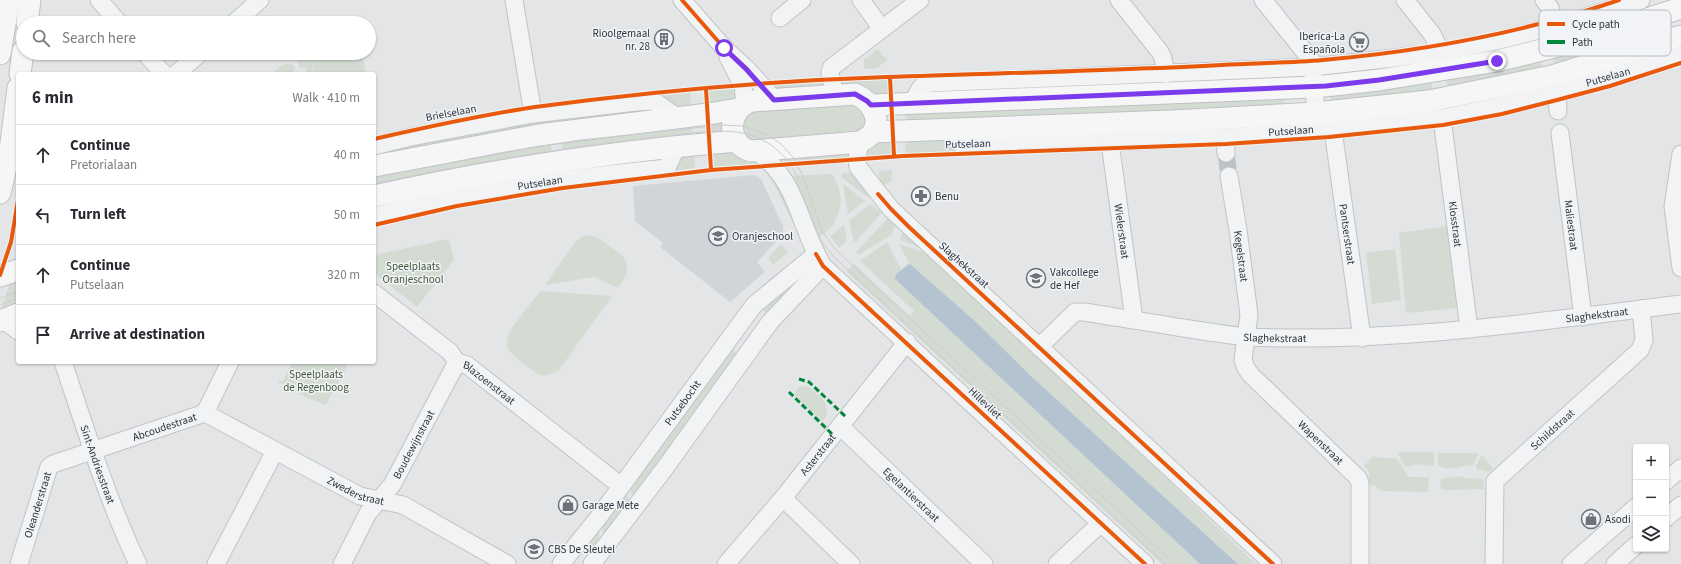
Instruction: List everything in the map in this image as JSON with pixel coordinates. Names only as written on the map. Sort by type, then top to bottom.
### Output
[{"type":"main road","points":[[0,54],[10,0]]},
{"type":"main road","points":[[28,16],[30,0]]},
{"type":"main road","points":[[1671,11],[1681,8]]},
{"type":"main road","name":"Putselaan","points":[[1671,39],[1681,36]]},
{"type":"main road","points":[[871,105],[1289,78],[1314,77],[1379,80],[1497,61],[1539,51]]},
{"type":"main road","name":"Putselaan","points":[[756,151],[853,144],[866,137],[949,129],[1172,121],[1316,113],[1429,101],[1552,76],[1616,56]]},
{"type":"main road","points":[[20,72],[22,60]]},
{"type":"main road","points":[[376,166],[539,135],[678,118],[833,87],[855,94],[871,105],[875,121],[866,137]]},
{"type":"main road","points":[[0,193],[10,150],[16,104]]},
{"type":"main road","points":[[742,106],[734,115],[732,124],[733,132],[738,141],[746,149],[756,151]]},
{"type":"main road","name":"Putselaan","points":[[376,196],[444,180],[559,161],[677,146],[738,141]]},
{"type":"main road","points":[[0,276],[16,271]]},
{"type":"street","points":[[98,0],[113,16]]},
{"type":"street","points":[[242,16],[260,0]]},
{"type":"street","points":[[514,0],[534,114]]},
{"type":"street","points":[[682,0],[724,48],[747,70],[774,100]]},
{"type":"street","points":[[780,18],[802,0]]},
{"type":"street","points":[[861,0],[882,29]]},
{"type":"street","points":[[833,87],[830,70],[834,64],[920,0]]},
{"type":"street","points":[[1119,0],[1160,52],[1163,58],[1166,74]]},
{"type":"street","points":[[1263,0],[1312,61],[1316,113]]},
{"type":"street","points":[[1405,0],[1432,34],[1441,52]]},
{"type":"street","points":[[1544,0],[1551,10]]},
{"type":"street","points":[[1608,10],[1641,0]]},
{"type":"street","points":[[1314,77],[1492,42],[1539,30]]},
{"type":"street","points":[[1288,114],[1289,78],[1295,39]]},
{"type":"street","points":[[724,48],[743,86],[742,106]]},
{"type":"street","name":"Putselaan","points":[[949,129],[955,140],[960,143],[1084,138],[1110,142],[1226,145],[1332,130],[1442,122],[1557,94],[1681,56]]},
{"type":"street","points":[[151,60],[162,72]]},
{"type":"street","points":[[178,72],[192,60]]},
{"type":"street","points":[[913,103],[920,87],[925,83],[931,82],[1166,74],[1289,78]]},
{"type":"street","points":[[1557,94],[1558,111]]},
{"type":"street","points":[[376,146],[534,114],[607,105],[654,101],[678,118]]},
{"type":"street","name":"Klosstraat","points":[[1442,122],[1469,329]]},
{"type":"street","name":"Pantserstraat","points":[[1332,130],[1362,338]]},
{"type":"street","name":"Maliestraat","points":[[1560,133],[1583,317]]},
{"type":"street","name":"Slaghekstraat","points":[[866,137],[857,159],[858,168],[891,209],[1040,347],[1075,312],[1084,312],[1246,336],[1315,339],[1362,338],[1469,329],[1583,317],[1681,304]]},
{"type":"street","name":"Wielerstraat","points":[[1110,142],[1134,320]]},
{"type":"street","name":"Putselaan","points":[[376,215],[413,205],[528,184],[668,168],[677,146]]},
{"type":"street","name":"Hillevliet","points":[[756,151],[766,158],[780,172],[791,190],[820,260],[1145,564]]},
{"type":"street","points":[[1681,154],[1673,210],[1681,268]]},
{"type":"street","name":"Kegelstraat","points":[[1229,176],[1238,230],[1249,315],[1246,336]]},
{"type":"street","name":"Putsebocht","points":[[561,564],[575,548],[754,305],[820,260]]},
{"type":"street","name":"Putsebocht","points":[[594,562],[770,322],[820,260]]},
{"type":"street","name":"Blazoenstraat","points":[[376,295],[450,352],[457,362],[467,365],[621,486]]},
{"type":"street","name":"Schildstraat","points":[[1494,564],[1495,481],[1640,350],[1644,340],[1641,309]]},
{"type":"street","points":[[740,326],[758,339]]},
{"type":"street","name":"Wapenstraat","points":[[1246,336],[1243,358],[1247,370],[1358,478],[1360,483],[1360,564]]},
{"type":"street","name":"Asterstraat","points":[[726,564],[783,498],[907,342]]},
{"type":"street","points":[[1040,347],[1273,564]]},
{"type":"street","name":"Boudewijnstraat","points":[[342,564],[368,513],[392,485],[457,362]]},
{"type":"street","name":"Sint-Andriesstraat","points":[[64,364],[93,451],[129,545],[138,564]]},
{"type":"street","name":"Abcoudestraat","points":[[93,451],[205,413],[229,364]]},
{"type":"street","name":"Zwederstraat","points":[[205,413],[360,496],[403,505],[507,564]]},
{"type":"street","name":"Egelantierstraat","points":[[840,426],[984,564]]},
{"type":"street","name":"Oleanderstraat","points":[[19,564],[49,467],[93,451]]},
{"type":"street","points":[[216,564],[275,451]]},
{"type":"street","points":[[1667,480],[1681,468]]},
{"type":"street","points":[[783,498],[851,564]]},
{"type":"street","points":[[1668,516],[1681,505]]},
{"type":"street","points":[[1571,564],[1633,510]]},
{"type":"street","points":[[1057,564],[1101,523]]},
{"type":"street","points":[[575,548],[594,562]]},
{"type":"street","points":[[1615,564],[1633,548]]},
{"type":"shaded area","name":"Oranjeschool","points":[[754,175],[761,179],[783,226],[783,234],[757,262],[765,272],[730,302],[660,247],[663,243],[635,221],[633,186]]},
{"type":"green space","points":[[1651,6],[1652,10],[1638,10]]},
{"type":"green space","points":[[878,49],[887,60],[877,68],[864,69],[864,60]]},
{"type":"green space","points":[[1541,56],[1544,73],[1448,92],[1446,75]]},
{"type":"green space","points":[[1553,56],[1604,56],[1557,70]]},
{"type":"green space","points":[[298,60],[311,60],[314,72],[308,72],[305,68],[299,68]]},
{"type":"green space","points":[[312,60],[363,60],[366,72],[315,72]]},
{"type":"green space","points":[[291,64],[295,67],[294,72],[273,72],[282,65]]},
{"type":"green space","points":[[1431,79],[1433,97],[1332,108],[1330,90]]},
{"type":"green space","points":[[887,80],[889,83],[888,97],[842,90],[838,81]]},
{"type":"green space","points":[[823,82],[824,90],[783,93],[769,86]]},
{"type":"green space","points":[[738,89],[734,101],[710,111],[709,91]]},
{"type":"green space","points":[[1284,92],[1284,112],[907,126],[906,108]]},
{"type":"green space","points":[[690,93],[691,109],[677,113],[661,101],[661,95]]},
{"type":"green space","points":[[849,101],[863,108],[866,124],[862,132],[765,145],[743,138],[741,115],[743,113]]},
{"type":"green space","points":[[641,105],[662,113],[559,125],[558,120],[642,110]]},
{"type":"green space","points":[[711,119],[726,119],[726,134],[711,138]]},
{"type":"green space","points":[[547,121],[548,126],[376,160],[376,155],[429,142]]},
{"type":"green space","points":[[691,121],[693,140],[563,155],[560,136]]},
{"type":"green space","points":[[890,135],[891,151],[888,155],[864,157],[866,148]]},
{"type":"green space","points":[[942,136],[971,151],[906,154],[905,142],[942,141]]},
{"type":"green space","points":[[550,138],[552,156],[376,191],[376,171]]},
{"type":"green space","points":[[732,147],[765,163],[714,167],[713,148]]},
{"type":"green space","points":[[853,148],[851,158],[776,162],[768,153]]},
{"type":"green space","points":[[694,152],[695,168],[671,171],[680,153]]},
{"type":"green space","points":[[892,170],[892,180],[882,188],[879,184],[879,171]]},
{"type":"green space","points":[[856,172],[873,195],[869,198],[842,178],[842,173]]},
{"type":"green space","points":[[832,174],[836,180],[840,193],[840,207],[831,227],[814,241],[788,176]]},
{"type":"green space","points":[[777,177],[801,239],[771,178]]},
{"type":"green space","points":[[843,184],[865,201],[848,214]]},
{"type":"green space","points":[[870,204],[882,213],[854,243],[849,221]]},
{"type":"green space","points":[[891,215],[896,220],[892,235],[858,255],[856,252]]},
{"type":"green space","points":[[844,225],[847,241],[839,248],[830,236]]},
{"type":"green space","points":[[1448,226],[1459,308],[1406,313],[1399,233]]},
{"type":"green space","points":[[904,227],[930,251],[900,240]]},
{"type":"green space","points":[[585,235],[597,237],[622,255],[626,261],[627,273],[618,288],[594,277],[545,285],[575,242]]},
{"type":"green space","name":"Speelplaats Oranjeschool","points":[[449,239],[454,260],[417,307],[376,275],[376,255]]},
{"type":"green space","points":[[887,242],[901,269],[909,263],[899,244],[932,255],[1256,564],[1238,564],[1033,378],[976,322],[910,264],[895,279],[1200,564],[1162,564],[846,271],[854,264],[910,316],[914,311],[860,261]]},
{"type":"green space","points":[[781,244],[788,252],[773,265],[768,258]]},
{"type":"green space","points":[[1395,249],[1401,300],[1372,304],[1366,253]]},
{"type":"green space","points":[[16,282],[16,309],[0,313],[9,285]]},
{"type":"green space","points":[[540,291],[612,296],[559,370],[544,375],[538,374],[526,366],[510,351],[507,343],[507,339],[512,328]]},
{"type":"green space","points":[[780,291],[785,297],[768,315],[761,308]]},
{"type":"green space","points":[[730,348],[741,356],[636,499],[626,486]]},
{"type":"green space","name":"Speelplaats de Regenboog","points":[[292,364],[348,364],[326,405],[308,398],[278,382],[278,380],[282,382]]},
{"type":"green space","points":[[800,386],[809,387],[824,401],[827,408],[826,412],[828,414],[822,422],[794,394]]},
{"type":"green space","points":[[1399,452],[1434,452],[1434,464],[1432,466],[1417,464],[1406,467],[1398,454]]},
{"type":"green space","points":[[1439,453],[1477,453],[1478,455],[1473,465],[1451,469],[1438,465]]},
{"type":"green space","points":[[1373,456],[1380,458],[1396,458],[1409,477],[1429,477],[1428,492],[1381,491],[1376,486],[1369,485],[1369,472],[1364,466]]},
{"type":"green space","points":[[1481,456],[1483,456],[1493,468],[1489,472],[1477,469],[1476,466]]},
{"type":"green space","points":[[1461,476],[1464,478],[1482,479],[1484,481],[1484,489],[1443,490],[1440,488],[1441,479]]},
{"type":"green space","points":[[623,491],[632,504],[604,541],[602,521]]},
{"type":"green space","points":[[598,527],[601,546],[592,549],[588,546],[588,542]]},
{"type":"water","points":[[910,264],[976,322],[1033,378],[1238,564],[1200,564],[895,279],[896,274]]},
{"type":"tunnel","points":[[1226,153],[1229,176]]},
{"type":"tram line","points":[[376,178],[499,153],[580,140],[723,125],[742,126],[768,135],[780,143],[792,156],[803,176],[822,231],[836,250],[1175,564]]},
{"type":"tram line","points":[[376,184],[478,163],[547,152],[616,142],[712,131],[748,134],[764,141],[771,145],[784,157],[790,164],[798,179]]},
{"type":"tram line","points":[[815,228],[823,244],[836,259],[1165,564]]},
{"type":"tram line","points":[[0,298],[16,292]]},
{"type":"tram line","points":[[0,305],[16,299]]},
{"type":"marked path","points":[[799,379],[809,382],[846,417]]},
{"type":"marked path","points":[[789,392],[832,434]]},
{"type":"cycle path","points":[[682,0],[724,48],[747,69]]},
{"type":"cycle path","name":"Brielselaan","points":[[1589,10],[1619,0]]},
{"type":"cycle path","name":"Brielselaan","points":[[376,139],[474,117],[535,107],[623,96],[755,84],[843,79],[1298,62],[1361,56],[1436,46],[1539,24]]},
{"type":"cycle path","points":[[376,225],[457,206],[563,188],[711,170],[903,156],[1226,144],[1329,137],[1443,125],[1502,114],[1557,100],[1610,86],[1681,63]]},
{"type":"cycle path","points":[[890,77],[894,156]]},
{"type":"cycle path","points":[[706,89],[711,170]]},
{"type":"cycle path","points":[[878,194],[909,227],[1273,564]]},
{"type":"cycle path","points":[[0,275],[11,242],[16,212]]},
{"type":"cycle path","points":[[816,254],[823,266],[1145,564]]},
{"type":"place","name":"Rioolgemaal nr. 28","points":[[664,39]]},
{"type":"place","name":"Iberica-La Española","points":[[1359,42]]},
{"type":"place","name":"Benu","points":[[921,196]]},
{"type":"place","name":"Oranjeschool","points":[[718,236]]},
{"type":"place","name":"Vakcollege de Hef","points":[[1036,278]]},
{"type":"place","name":"Garage Mete","points":[[568,505]]},
{"type":"place","name":"Asodi","points":[[1591,519]]},
{"type":"place","name":"CBS De Sleutel","points":[[534,549]]},
{"type":"route","points":[[724,48],[762,84],[774,100],[855,94],[862,97],[871,105],[1326,86],[1379,80],[1497,61]]}]
